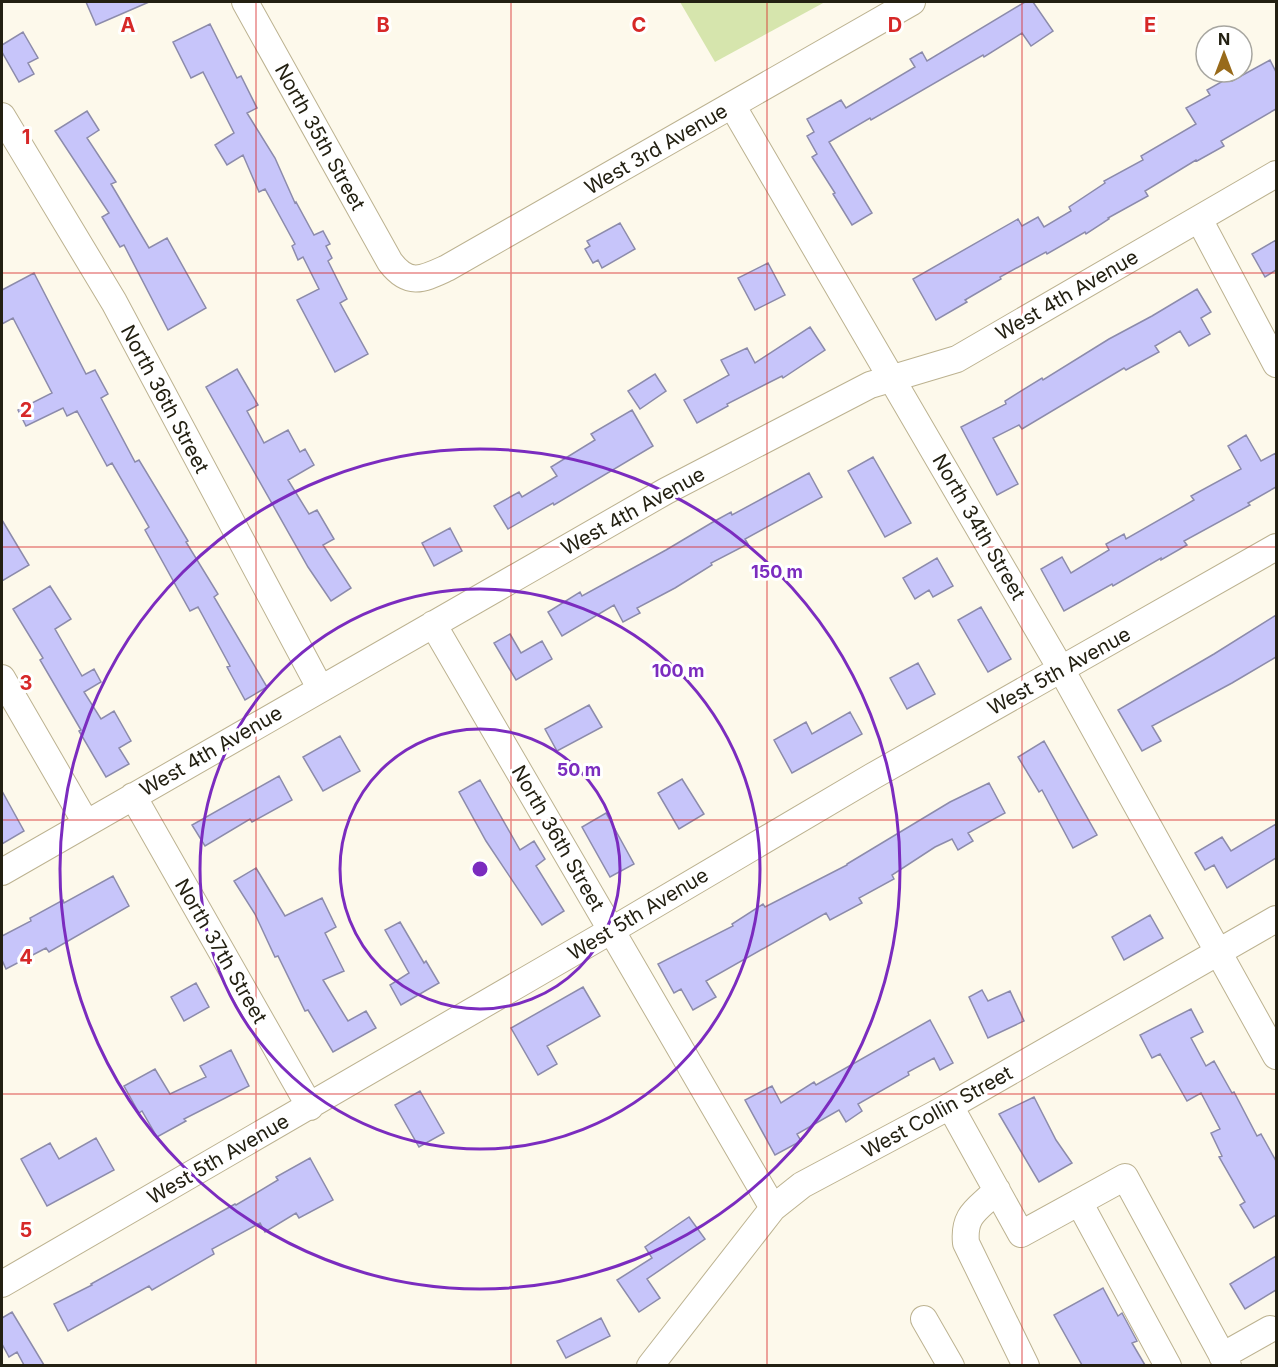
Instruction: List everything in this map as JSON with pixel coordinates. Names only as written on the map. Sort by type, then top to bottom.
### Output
[{"type":"street","name":"North 35th Street","points":[[245,2],[397,272]]},
{"type":"street","name":"West 3rd Avenue","points":[[397,272],[411,279],[423,279],[447,268],[912,2]]},
{"type":"street","name":"North 34th Street","points":[[732,105],[1061,669],[1276,1056]]},
{"type":"street","name":"North 36th Street","points":[[2,116],[114,302],[320,688]]},
{"type":"street","name":"West 4th Avenue","points":[[2,872],[666,491],[870,385],[957,359],[1276,174]]},
{"type":"street","points":[[1198,219],[1276,364]]},
{"type":"street","name":"West 5th Avenue","points":[[2,1284],[873,776],[1276,547]]},
{"type":"street","name":"North 36th Street","points":[[433,624],[773,1208]]},
{"type":"street","points":[[2,678],[86,823]]},
{"type":"street","name":"North 37th Street","points":[[133,796],[309,1107]]},
{"type":"street","name":"West Collin Street","points":[[650,1365],[773,1208],[802,1185],[950,1106],[1276,919]]},
{"type":"street","points":[[950,1106],[1021,1234],[1125,1177],[1225,1361],[1270,1325]]},
{"type":"street","points":[[997,1190],[969,1217],[964,1230],[966,1243],[1026,1365]]},
{"type":"street","points":[[1079,1202],[1168,1365]]},
{"type":"street","points":[[924,1319],[951,1365]]},
{"type":"green space","points":[[680,2],[825,2],[715,62]]},
{"type":"building","points":[[86,2],[149,2],[96,25]]},
{"type":"building","points":[[1025,2],[1033,2],[1053,31],[1031,46],[1022,33],[984,57],[983,55],[829,142],[872,213],[852,225],[812,157],[817,154],[807,136],[814,132],[807,119],[841,100],[846,108],[915,67],[910,59],[922,52],[927,61]]},
{"type":"building","points":[[210,24],[237,78],[241,76],[257,108],[247,113],[275,158],[295,203],[314,235],[323,231],[330,244],[326,246],[332,258],[328,261],[347,299],[340,303],[368,354],[335,372],[297,300],[319,289],[303,257],[298,260],[292,246],[295,244],[265,189],[259,192],[243,155],[227,165],[215,145],[234,133],[203,72],[191,78],[173,42]]},
{"type":"building","points":[[23,32],[38,58],[28,63],[34,74],[19,82],[2,52],[2,45]]},
{"type":"building","points":[[1270,60],[1276,72],[1276,109],[1221,141],[1224,146],[1145,191],[1148,196],[1108,218],[1086,234],[1085,232],[1000,277],[1001,279],[965,300],[967,302],[936,320],[913,279],[1018,219],[1022,226],[1038,217],[1044,227],[1071,211],[1069,207],[1105,183],[1104,181],[1143,160],[1141,156],[1196,124],[1186,108],[1210,95],[1207,90],[1218,84],[1254,84],[1254,69]]},
{"type":"building","points":[[87,111],[99,130],[87,138],[116,182],[111,184],[149,248],[167,238],[206,308],[168,330],[124,245],[120,247],[102,217],[109,213],[55,131]]},
{"type":"building","points":[[620,223],[635,249],[602,268],[598,260],[593,263],[585,249],[590,246],[587,241]]},
{"type":"building","points":[[1276,240],[1276,270],[1265,277],[1252,254]]},
{"type":"building","points":[[768,263],[785,295],[755,310],[738,278]]},
{"type":"building","points":[[34,273],[86,374],[95,370],[108,394],[101,398],[135,462],[139,460],[188,541],[186,542],[218,594],[214,597],[267,687],[245,700],[227,667],[230,666],[198,607],[190,611],[145,530],[149,527],[112,463],[107,466],[77,411],[67,416],[63,408],[26,426],[18,410],[52,393],[13,318],[2,324],[2,290]]},
{"type":"building","points":[[1197,289],[1211,312],[1201,318],[1210,334],[1189,346],[1180,331],[1155,346],[1159,352],[1126,370],[1124,368],[1022,429],[1019,425],[993,438],[1018,484],[997,495],[961,427],[1006,404],[1005,401],[1042,378],[1043,380]]},
{"type":"building","points":[[810,327],[825,350],[783,378],[782,376],[727,404],[728,406],[697,423],[684,400],[729,375],[721,360],[747,348],[755,363]]},
{"type":"building","points":[[237,369],[258,405],[247,411],[264,443],[288,430],[300,452],[305,449],[314,465],[288,480],[309,514],[317,510],[334,539],[323,545],[351,588],[331,601],[308,567],[206,387]]},
{"type":"building","points":[[655,374],[666,391],[640,409],[628,391]]},
{"type":"building","points":[[632,410],[653,446],[554,505],[553,503],[508,529],[494,506],[519,492],[522,497],[557,476],[551,467],[595,440],[591,434]]},
{"type":"building","points":[[1246,435],[1261,461],[1276,453],[1276,487],[1248,503],[1250,505],[1184,541],[1187,545],[1064,611],[1041,569],[1062,557],[1071,573],[1109,550],[1106,544],[1124,534],[1126,539],[1194,500],[1191,496],[1241,469],[1228,446]]},
{"type":"building","points":[[873,457],[911,523],[885,537],[848,471]]},
{"type":"building","points":[[809,473],[822,497],[745,539],[748,544],[711,563],[712,565],[675,588],[637,608],[640,613],[623,622],[614,605],[562,636],[548,612],[580,592],[582,596],[731,512],[732,515]]},
{"type":"building","points":[[2,520],[29,565],[2,581]]},
{"type":"building","points":[[450,528],[462,551],[434,566],[422,543]]},
{"type":"building","points":[[937,558],[953,586],[933,597],[929,590],[915,599],[903,578]]},
{"type":"building","points":[[50,586],[71,619],[55,629],[82,676],[94,669],[101,682],[84,692],[101,719],[114,711],[131,741],[119,748],[129,764],[106,777],[40,660],[43,658],[13,609]]},
{"type":"building","points":[[981,607],[1011,659],[988,672],[958,620]]},
{"type":"building","points":[[1276,615],[1276,657],[1152,726],[1161,741],[1142,751],[1118,710]]},
{"type":"building","points":[[510,634],[521,653],[542,641],[552,659],[516,680],[494,643]]},
{"type":"building","points":[[918,663],[935,694],[907,709],[890,678]]},
{"type":"building","points":[[589,705],[602,727],[557,751],[545,729]]},
{"type":"building","points":[[850,712],[862,734],[792,773],[774,740],[806,722],[812,734]]},
{"type":"building","points":[[340,736],[360,771],[323,791],[303,757]]},
{"type":"building","points":[[1044,741],[1097,835],[1073,848],[1042,790],[1039,792],[1018,757]]},
{"type":"building","points":[[279,776],[292,800],[252,822],[250,819],[205,846],[192,825]]},
{"type":"building","points":[[682,779],[704,814],[679,829],[658,793]]},
{"type":"building","points":[[480,780],[520,850],[534,841],[545,859],[536,866],[564,911],[542,925],[486,841],[459,792]]},
{"type":"building","points":[[989,783],[1005,813],[968,833],[973,841],[958,850],[952,839],[935,847],[892,875],[894,879],[859,898],[862,903],[830,920],[826,913],[706,981],[716,997],[693,1010],[681,989],[674,993],[658,964],[733,926],[732,924],[763,904],[765,907],[847,865],[950,802]]},
{"type":"building","points":[[2,791],[24,831],[2,844]]},
{"type":"building","points":[[606,813],[634,864],[610,877],[582,827]]},
{"type":"building","points":[[1276,824],[1276,858],[1227,888],[1214,865],[1205,870],[1195,853],[1222,837],[1231,851]]},
{"type":"building","points":[[256,868],[285,916],[322,898],[336,927],[325,933],[344,971],[323,980],[348,1021],[366,1011],[376,1028],[333,1052],[308,1010],[305,1011],[278,956],[275,957],[255,914],[234,881]]},
{"type":"building","points":[[113,876],[129,906],[49,952],[46,948],[6,969],[2,960],[2,936],[31,921],[30,918],[63,900],[64,903]]},
{"type":"building","points":[[1150,915],[1163,938],[1124,960],[1112,937]]},
{"type":"building","points":[[400,922],[424,963],[426,961],[439,983],[401,1005],[390,985],[409,973],[385,930]]},
{"type":"building","points":[[196,983],[209,1007],[184,1021],[171,997]]},
{"type":"building","points":[[583,987],[600,1016],[547,1046],[557,1064],[538,1075],[511,1028]]},
{"type":"building","points":[[982,990],[988,1001],[1010,991],[1024,1021],[988,1038],[969,997]]},
{"type":"building","points":[[1191,1009],[1203,1032],[1191,1038],[1206,1066],[1214,1061],[1232,1093],[1234,1092],[1257,1136],[1261,1134],[1276,1161],[1276,1215],[1254,1228],[1240,1205],[1245,1202],[1219,1157],[1222,1156],[1211,1133],[1220,1129],[1201,1093],[1187,1101],[1160,1054],[1152,1058],[1140,1035]]},
{"type":"building","points":[[930,1020],[953,1063],[940,1070],[934,1058],[858,1104],[862,1111],[846,1122],[839,1110],[797,1134],[801,1141],[775,1155],[745,1100],[772,1086],[781,1103],[814,1082],[816,1085]]},
{"type":"building","points":[[231,1050],[249,1086],[184,1119],[186,1121],[157,1137],[142,1111],[139,1113],[124,1086],[155,1069],[170,1094],[206,1077],[200,1066]]},
{"type":"building","points":[[420,1091],[444,1133],[419,1147],[395,1105]]},
{"type":"building","points":[[1034,1097],[1056,1140],[1072,1163],[1039,1182],[999,1114]]},
{"type":"building","points":[[96,1138],[114,1170],[47,1206],[21,1159],[50,1143],[59,1159]]},
{"type":"building","points":[[310,1158],[333,1200],[299,1218],[296,1213],[265,1232],[260,1223],[212,1249],[214,1254],[152,1290],[149,1286],[68,1331],[54,1304],[236,1205],[278,1180],[276,1177]]},
{"type":"building","points":[[689,1217],[705,1239],[647,1279],[660,1298],[639,1312],[617,1280],[652,1258],[645,1247]]},
{"type":"building","points":[[1276,1256],[1276,1290],[1245,1309],[1230,1284]]},
{"type":"building","points":[[1103,1288],[1118,1316],[1122,1313],[1137,1341],[1132,1343],[1145,1365],[1082,1365],[1054,1315]]},
{"type":"building","points":[[12,1312],[44,1365],[24,1365],[17,1352],[9,1357],[2,1344],[2,1318]]},
{"type":"building","points":[[601,1318],[610,1336],[566,1358],[557,1341]]}]
